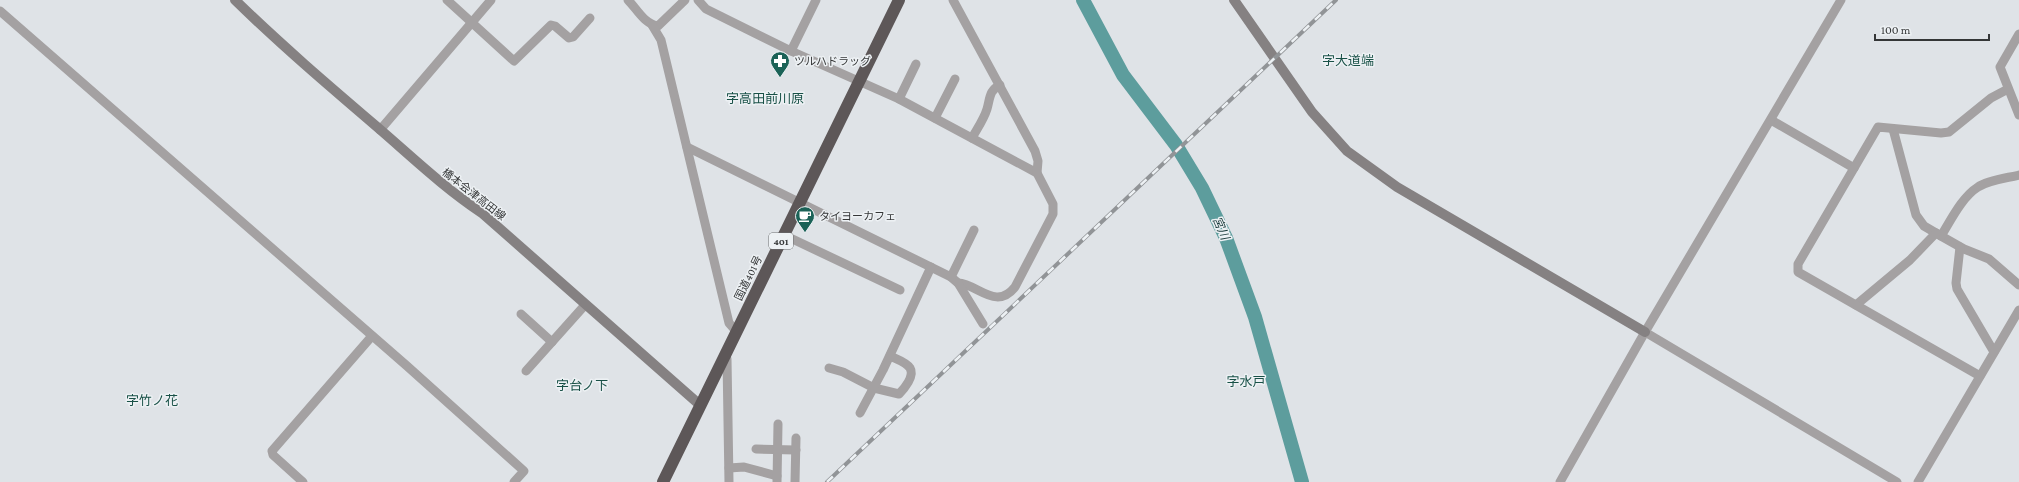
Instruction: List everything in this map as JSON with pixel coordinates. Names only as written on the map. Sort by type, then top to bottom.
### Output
[{"type":"highway","name":"国道401号","points":[[663,482],[899,0]]},
{"type":"main road","name":"橋本会津高田線","points":[[235,0],[284,48],[452,193],[482,213],[700,405]]},
{"type":"main road","points":[[1234,0],[1312,112],[1347,151],[1397,187],[1645,332]]},
{"type":"street","points":[[447,0],[514,61],[551,25],[555,26],[569,38],[573,37],[590,18]]},
{"type":"street","points":[[380,130],[490,0]]},
{"type":"street","points":[[628,0],[646,21],[652,25],[662,40],[729,323],[736,331]]},
{"type":"street","points":[[652,25],[658,26],[685,0]]},
{"type":"street","points":[[698,0],[706,9],[791,51],[899,99],[1037,173]]},
{"type":"street","points":[[791,51],[816,0]]},
{"type":"street","points":[[687,147],[800,201],[955,280],[995,297],[1007,294],[1015,287],[1053,214],[1053,204],[1037,173],[1038,161],[1035,151],[953,0]]},
{"type":"street","points":[[1560,482],[1645,332],[1841,0]]},
{"type":"street","points":[[0,11],[524,471],[514,482]]},
{"type":"street","points":[[2019,34],[2000,67],[2019,115]]},
{"type":"street","points":[[899,99],[916,64]]},
{"type":"street","points":[[935,118],[955,79]]},
{"type":"street","points":[[972,138],[987,108],[988,98],[996,87],[1000,85]]},
{"type":"street","points":[[1980,376],[1798,272],[1798,264],[1878,127],[1941,133],[1949,132],[1991,98],[2008,89]]},
{"type":"street","points":[[1771,120],[1854,168]]},
{"type":"street","points":[[1893,129],[1916,215],[1924,226],[1960,247],[1989,259],[2019,285]]},
{"type":"street","points":[[1856,305],[1939,235],[1968,195],[1978,186],[1987,182],[2019,175]]},
{"type":"street","points":[[955,280],[974,230]]},
{"type":"street","points":[[784,235],[900,290]]},
{"type":"street","points":[[1960,247],[1956,283],[1957,289],[1994,352]]},
{"type":"street","points":[[860,413],[890,356],[931,267]]},
{"type":"street","points":[[955,280],[983,324]]},
{"type":"street","points":[[526,371],[585,305]]},
{"type":"street","points":[[1918,482],[2019,310]]},
{"type":"street","points":[[521,314],[552,342]]},
{"type":"street","points":[[1645,332],[1897,482]]},
{"type":"street","points":[[303,482],[277,460],[272,451],[372,336]]},
{"type":"street","points":[[725,355],[727,359],[729,482]]},
{"type":"street","points":[[829,368],[843,372],[874,388],[899,394],[909,381],[910,368],[890,356]]},
{"type":"street","points":[[729,468],[744,467],[777,479],[778,424]]},
{"type":"street","points":[[795,482],[796,438]]},
{"type":"street","points":[[756,449],[796,450]]},
{"type":"waterway","name":"宮川","points":[[1083,0],[1123,75],[1176,145],[1202,188],[1226,238],[1255,317],[1302,482]]},
{"type":"railway","points":[[827,482],[1336,0]]},
{"type":"place","name":"ツルハドラッグ","points":[[780,78]]},
{"type":"place","name":"タイヨーカフェ","points":[[805,233]]},
{"type":"district","name":"字大道端","points":[[1348,60]]},
{"type":"district","name":"字高田前川原","points":[[765,98]]},
{"type":"district","name":"字水戸","points":[[1246,381]]},
{"type":"district","name":"字台ノ下","points":[[582,385]]},
{"type":"district","name":"字竹ノ花","points":[[152,400]]}]
